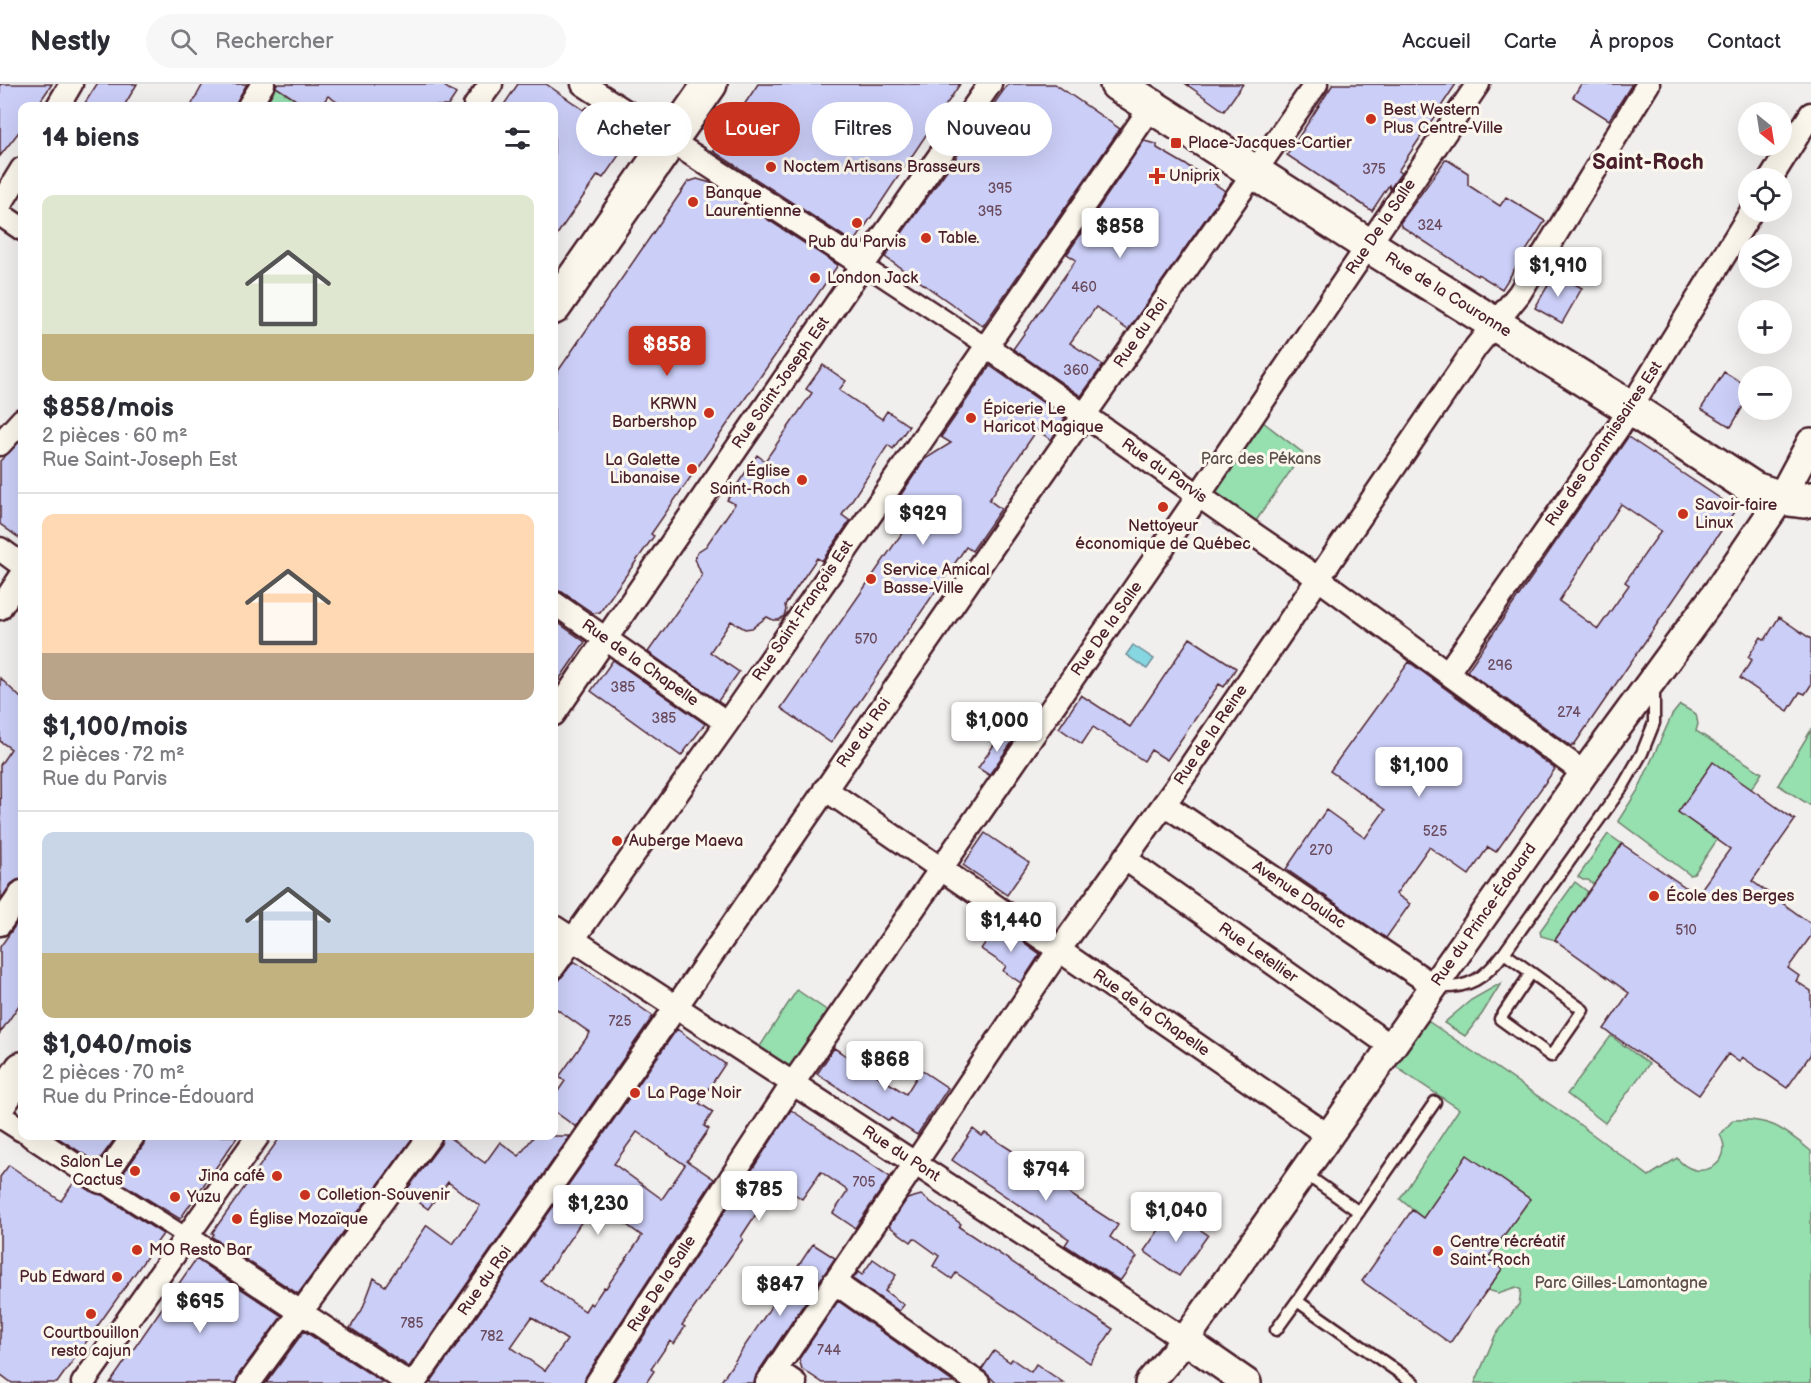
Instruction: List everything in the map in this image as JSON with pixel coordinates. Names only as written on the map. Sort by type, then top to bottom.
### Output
[{"type":"main road","points":[[692,110],[710,84]]},
{"type":"main road","name":"Rue de la Couronne","points":[[1118,84],[1754,489],[1796,499]]},
{"type":"main road","points":[[558,301],[660,156]]},
{"type":"main road","points":[[0,1102],[18,1075]]},
{"type":"street","points":[[60,102],[71,84]]},
{"type":"street","points":[[252,102],[263,84]]},
{"type":"street","points":[[478,102],[491,84]]},
{"type":"street","name":"Rue du Parvis","points":[[583,84],[611,102]]},
{"type":"street","name":"Rue Saint-Joseph Est","points":[[558,708],[990,84]]},
{"type":"street","name":"Rue du Roi","points":[[414,1383],[1083,415],[1316,84]]},
{"type":"street","name":"Rue De la Salle","points":[[597,1383],[793,1083],[1199,495],[1478,84]]},
{"type":"street","name":"Rue de la Reine","points":[[771,1376],[1059,950],[1164,804],[1476,347],[1519,294],[1648,84]]},
{"type":"street","name":"Rue Saint-François Est","points":[[558,960],[727,723],[1152,106]]},
{"type":"street","points":[[1777,168],[1811,114]]},
{"type":"street","name":"Rue du Parvis","points":[[692,154],[986,346],[1319,579],[1584,773]]},
{"type":"street","points":[[0,205],[18,176]]},
{"type":"street","points":[[0,214],[18,226]]},
{"type":"street","name":"Rue des Commissaires Est","points":[[1448,672],[1630,408],[1745,222]]},
{"type":"street","points":[[0,444],[18,424]]},
{"type":"street","name":"Rue du Prince-Édouard","points":[[1149,1383],[1185,1340],[1654,676],[1719,589],[1796,499],[1811,442]]},
{"type":"street","points":[[1796,499],[1811,483]]},
{"type":"street","points":[[0,549],[18,562]]},
{"type":"street","points":[[0,608],[18,581]]},
{"type":"street","name":"Rue de la Chapelle","points":[[558,606],[727,723]]},
{"type":"street","name":"Rue de la Chapelle","points":[[825,789],[1329,1136]]},
{"type":"street","name":"Avenue Daulac","points":[[1164,804],[1434,986]]},
{"type":"street","name":"Rue Letellier","points":[[1124,858],[1392,1047]]},
{"type":"street","points":[[0,924],[18,898]]},
{"type":"street","name":"Rue du Pont","points":[[558,930],[1185,1340],[1247,1383]]},
{"type":"street","points":[[0,1116],[18,1127]]},
{"type":"street","points":[[37,1140],[302,1311],[408,1383]]},
{"type":"street","points":[[101,1182],[130,1140]]},
{"type":"street","points":[[83,1383],[255,1140]]},
{"type":"street","points":[[249,1383],[427,1140]]},
{"type":"street","points":[[834,1282],[978,1383]]},
{"type":"street","points":[[771,1376],[795,1383]]},
{"type":"lane","points":[[1434,986],[1453,988],[1472,983],[1488,971],[1504,953],[1623,786],[1642,753],[1654,723],[1654,676]]},
{"type":"lane","points":[[1504,953],[1582,1010],[1551,1056],[1500,1018],[1531,974]]},
{"type":"lane","points":[[1276,1330],[1435,1102]]},
{"type":"lane","points":[[1304,1173],[1359,1212]]},
{"type":"lane","points":[[1297,1301],[1414,1383]]},
{"type":"green space","points":[[275,86],[299,102],[265,102]]},
{"type":"green space","name":"Parc des Pékans","points":[[1254,415],[1303,453],[1249,531],[1199,495]]},
{"type":"green space","points":[[1680,705],[1696,714],[1698,724],[1696,731],[1762,773],[1694,874],[1690,875],[1618,821],[1638,790],[1672,715]]},
{"type":"green space","points":[[1811,730],[1811,806],[1778,785]]},
{"type":"green space","points":[[1608,834],[1622,844],[1594,885],[1578,877]]},
{"type":"green space","points":[[1575,882],[1588,892],[1555,940],[1541,936],[1540,931]]},
{"type":"green space","points":[[1501,983],[1465,1036],[1444,1023],[1471,1000]]},
{"type":"green space","points":[[797,990],[838,1018],[793,1083],[753,1057]]},
{"type":"green space","name":"Parc Gilles-Lamontagne","points":[[1416,1013],[1576,1122],[1649,1176],[1677,1158],[1695,1170],[1712,1167],[1719,1162],[1723,1154],[1724,1145],[1720,1135],[1733,1120],[1757,1121],[1775,1126],[1811,1151],[1811,1383],[1475,1383],[1495,1336],[1519,1304],[1521,1290],[1516,1287],[1498,1293],[1487,1290],[1502,1269],[1487,1259],[1529,1199],[1423,1218],[1400,1199],[1459,1109],[1384,1059]]},
{"type":"green space","points":[[1611,1036],[1649,1064],[1605,1123],[1567,1094]]},
{"type":"water","points":[[1133,645],[1154,659],[1147,669],[1126,655]]},
{"type":"building","points":[[0,84],[52,84],[40,102],[18,102],[18,133],[0,156]]},
{"type":"building","points":[[97,84],[137,84],[126,102],[86,102]]},
{"type":"building","points":[[203,84],[247,84],[237,102],[193,102]]},
{"type":"building","points":[[276,84],[441,84],[456,94],[451,102],[337,102],[328,96],[324,102],[299,102],[276,87]]},
{"type":"building","points":[[518,84],[546,84],[576,105],[576,156],[618,156],[603,178],[598,175],[558,233],[558,102],[506,102]]},
{"type":"building","points":[[758,84],[960,84],[948,102],[925,102],[925,136],[913,154],[913,102],[812,102],[812,156],[912,156],[854,243],[721,156],[800,156],[800,102],[746,102]]},
{"type":"building","points":[[1008,84],[1055,84],[1120,129],[983,326],[885,257],[957,156],[1052,156],[1052,102],[995,102]]},
{"type":"building","points":[[1186,84],[1243,84],[1224,111]]},
{"type":"building","name":"Best Western Plus Centre-Ville","points":[[1333,84],[1456,84],[1398,171],[1401,173],[1390,189],[1389,185],[1372,211],[1287,155]]},
{"type":"building","points":[[1581,84],[1632,84],[1609,120],[1573,97]]},
{"type":"building","points":[[1144,141],[1157,144],[1157,148],[1225,191],[1128,330],[1096,307],[1070,343],[1103,365],[1081,396],[1013,349],[1076,260],[1067,254]]},
{"type":"building","points":[[1446,159],[1468,173],[1468,185],[1500,206],[1506,197],[1545,221],[1502,289],[1478,274],[1477,276],[1401,226],[1400,223]]},
{"type":"building","points":[[697,179],[711,183],[838,265],[651,534],[654,536],[600,612],[593,613],[558,591],[558,371],[688,182]]},
{"type":"building","points":[[1555,273],[1582,288],[1562,323],[1535,308]]},
{"type":"building","name":"Église Saint-Roch","points":[[823,365],[846,381],[839,390],[882,419],[887,411],[909,426],[893,449],[888,445],[842,515],[850,521],[822,561],[817,558],[785,605],[784,616],[779,620],[767,617],[752,628],[745,629],[731,621],[710,652],[739,672],[718,701],[648,652],[702,576],[695,559],[697,552],[706,546],[735,504],[727,500],[757,455],[765,461],[812,393],[806,389]]},
{"type":"building","points":[[990,366],[1065,418],[1051,440],[1037,430],[989,500],[1001,509],[972,551],[966,547],[831,743],[781,708],[916,513],[898,499],[925,459],[951,443],[941,437]]},
{"type":"building","points":[[1724,372],[1738,380],[1738,415],[1731,427],[1701,409]]},
{"type":"building","points":[[1628,437],[1736,509],[1574,745],[1571,746],[1467,671]],"holes":[[[1621,504],[1661,531],[1625,582],[1629,585],[1598,629],[1559,601]]]},
{"type":"building","points":[[18,443],[18,537],[0,524],[0,461]]},
{"type":"building","points":[[1779,617],[1811,639],[1811,685],[1805,694],[1800,692],[1788,711],[1740,678],[1752,660],[1748,657],[1761,637],[1765,640]]},
{"type":"building","points":[[558,623],[585,642],[558,681]]},
{"type":"building","points":[[1190,638],[1236,668],[1224,687],[1219,684],[1167,760],[1151,750],[1144,761],[1093,727],[1082,744],[1059,728],[1081,695],[1130,727]]},
{"type":"building","points":[[613,660],[705,724],[681,756],[591,691]]},
{"type":"building","points":[[1409,662],[1555,769],[1496,852],[1488,847],[1469,875],[1429,847],[1396,894],[1410,904],[1386,938],[1286,869],[1326,810],[1365,838],[1385,810],[1330,771]]},
{"type":"building","points":[[0,678],[18,695],[18,880],[11,884],[1,899],[0,765],[11,749],[0,741]]},
{"type":"building","points":[[1004,730],[1015,738],[989,775],[978,768]]},
{"type":"building","points":[[1713,762],[1795,820],[1752,881],[1811,924],[1811,936],[1788,968],[1799,976],[1796,981],[1811,991],[1811,1054],[1787,1088],[1742,1057],[1739,1062],[1728,1054],[1699,1095],[1604,1029],[1629,993],[1555,940],[1622,844],[1697,895],[1730,849],[1678,812]]},
{"type":"building","points":[[985,833],[1029,863],[1007,895],[963,865]]},
{"type":"building","points":[[18,922],[18,1007],[0,1033],[0,947]]},
{"type":"building","points":[[998,924],[1040,954],[1021,983],[1003,971],[1006,966],[981,949]]},
{"type":"building","points":[[574,961],[653,1016],[576,1127],[558,1114],[558,1091],[565,1081],[559,1077],[590,1033],[558,1010],[558,982]]},
{"type":"building","points":[[677,1029],[725,1064],[699,1103],[713,1112],[704,1126],[709,1129],[687,1161],[714,1179],[586,1376],[584,1383],[430,1383]],"holes":[[[637,1132],[685,1165],[662,1199],[614,1164]],[[595,1202],[642,1236],[606,1288],[604,1287],[585,1311],[541,1281]],[[532,1317],[567,1340],[545,1371],[511,1347]]]},
{"type":"building","points":[[834,1048],[906,1094],[921,1070],[948,1088],[917,1135],[891,1118],[889,1121],[817,1074]]},
{"type":"building","points":[[791,1110],[890,1177],[855,1228],[833,1213],[848,1191],[821,1172],[802,1199],[777,1182],[741,1237],[743,1239],[682,1325],[685,1327],[674,1344],[670,1341],[651,1369],[654,1371],[646,1383],[613,1383]]},
{"type":"building","points":[[973,1129],[982,1136],[985,1133],[1049,1175],[1047,1179],[1118,1225],[1110,1237],[1137,1257],[1120,1281],[1065,1245],[1069,1239],[952,1160]]},
{"type":"building","points":[[558,1136],[570,1136],[409,1367],[350,1328],[362,1310],[374,1278],[385,1286],[427,1225],[453,1244],[480,1206],[448,1182],[428,1209],[405,1192],[442,1140],[453,1140],[485,1163],[500,1142],[519,1156],[531,1140],[558,1140]]},
{"type":"building","points":[[61,1140],[114,1140],[97,1163]]},
{"type":"building","points":[[145,1140],[235,1140],[180,1219],[118,1181]]},
{"type":"building","points":[[278,1140],[411,1140],[298,1294],[212,1237],[214,1234],[212,1233]]},
{"type":"building","name":"Centre récréatif Saint-Roch","points":[[1467,1155],[1530,1199],[1487,1259],[1502,1269],[1450,1343],[1362,1281],[1412,1210],[1423,1218]]},
{"type":"building","points":[[9,1165],[61,1201],[75,1181],[94,1193],[102,1195],[163,1234],[57,1383],[12,1383],[0,1374],[0,1177]]},
{"type":"building","points":[[921,1195],[961,1224],[959,1227],[1113,1329],[1090,1363],[956,1273],[952,1279],[933,1266],[939,1256],[914,1238],[911,1242],[889,1226],[907,1199]]},
{"type":"building","points":[[1172,1211],[1208,1235],[1179,1276],[1144,1251]]},
{"type":"building","points":[[813,1244],[835,1258],[756,1375],[754,1383],[720,1383]]},
{"type":"building","points":[[196,1259],[282,1316],[238,1375],[236,1383],[110,1383]]},
{"type":"building","points":[[873,1259],[896,1275],[885,1291],[904,1305],[899,1311],[853,1279],[858,1272],[862,1275]]},
{"type":"building","points":[[838,1301],[954,1383],[823,1383],[802,1369],[799,1359]]},
{"type":"building","points":[[304,1331],[384,1383],[266,1383]]},
{"type":"building","points":[[994,1351],[1010,1362],[1012,1359],[1031,1372],[1036,1364],[1064,1383],[996,1383],[982,1369]]},
{"type":"place","name":"Best Western Plus Centre-Ville","points":[[1371,119]]},
{"type":"place","name":"Place-Jacques-Cartier","points":[[1176,143]]},
{"type":"place","name":"Noctem Artisans Brasseurs","points":[[771,167]]},
{"type":"place","name":"Uniprix","points":[[1157,176]]},
{"type":"place","name":"Banque Laurentienne","points":[[693,202]]},
{"type":"place","name":"Pub du Parvis","points":[[857,223]]},
{"type":"place","name":"Table.","points":[[926,238]]},
{"type":"place","name":"London Jack","points":[[815,278]]},
{"type":"place","name":"KRWN Barbershop","points":[[709,413]]},
{"type":"place","name":"Épicerie Le Haricot Magique","points":[[971,418]]},
{"type":"place","name":"La Galette Libanaise","points":[[692,469]]},
{"type":"place","name":"Église Saint-Roch","points":[[802,480]]},
{"type":"place","name":"Nettoyeur économique de Québec","points":[[1163,507]]},
{"type":"place","name":"Savoir-faire Linux","points":[[1683,514]]},
{"type":"place","name":"Service Amical Basse-Ville","points":[[871,579]]},
{"type":"place","name":"Auberge Maeva","points":[[617,841]]},
{"type":"place","name":"École des Berges","points":[[1654,896]]},
{"type":"place","name":"La Page Noir","points":[[635,1093]]},
{"type":"place","name":"Salon Le Cactus","points":[[135,1171]]},
{"type":"place","name":"Jina café","points":[[277,1176]]},
{"type":"place","name":"Colletion-Souvenir","points":[[305,1195]]},
{"type":"place","name":"Yuzu","points":[[175,1197]]},
{"type":"place","name":"Église Mozaïque","points":[[237,1219]]},
{"type":"place","name":"MO Resto Bar","points":[[137,1250]]},
{"type":"place","name":"Centre récréatif Saint-Roch","points":[[1438,1251]]},
{"type":"place","name":"Pub Edward","points":[[117,1277]]},
{"type":"place","name":"Courtbouillon resto cajun","points":[[91,1314]]},
{"type":"district","name":"Saint-Roch","points":[[1648,162]]}]
